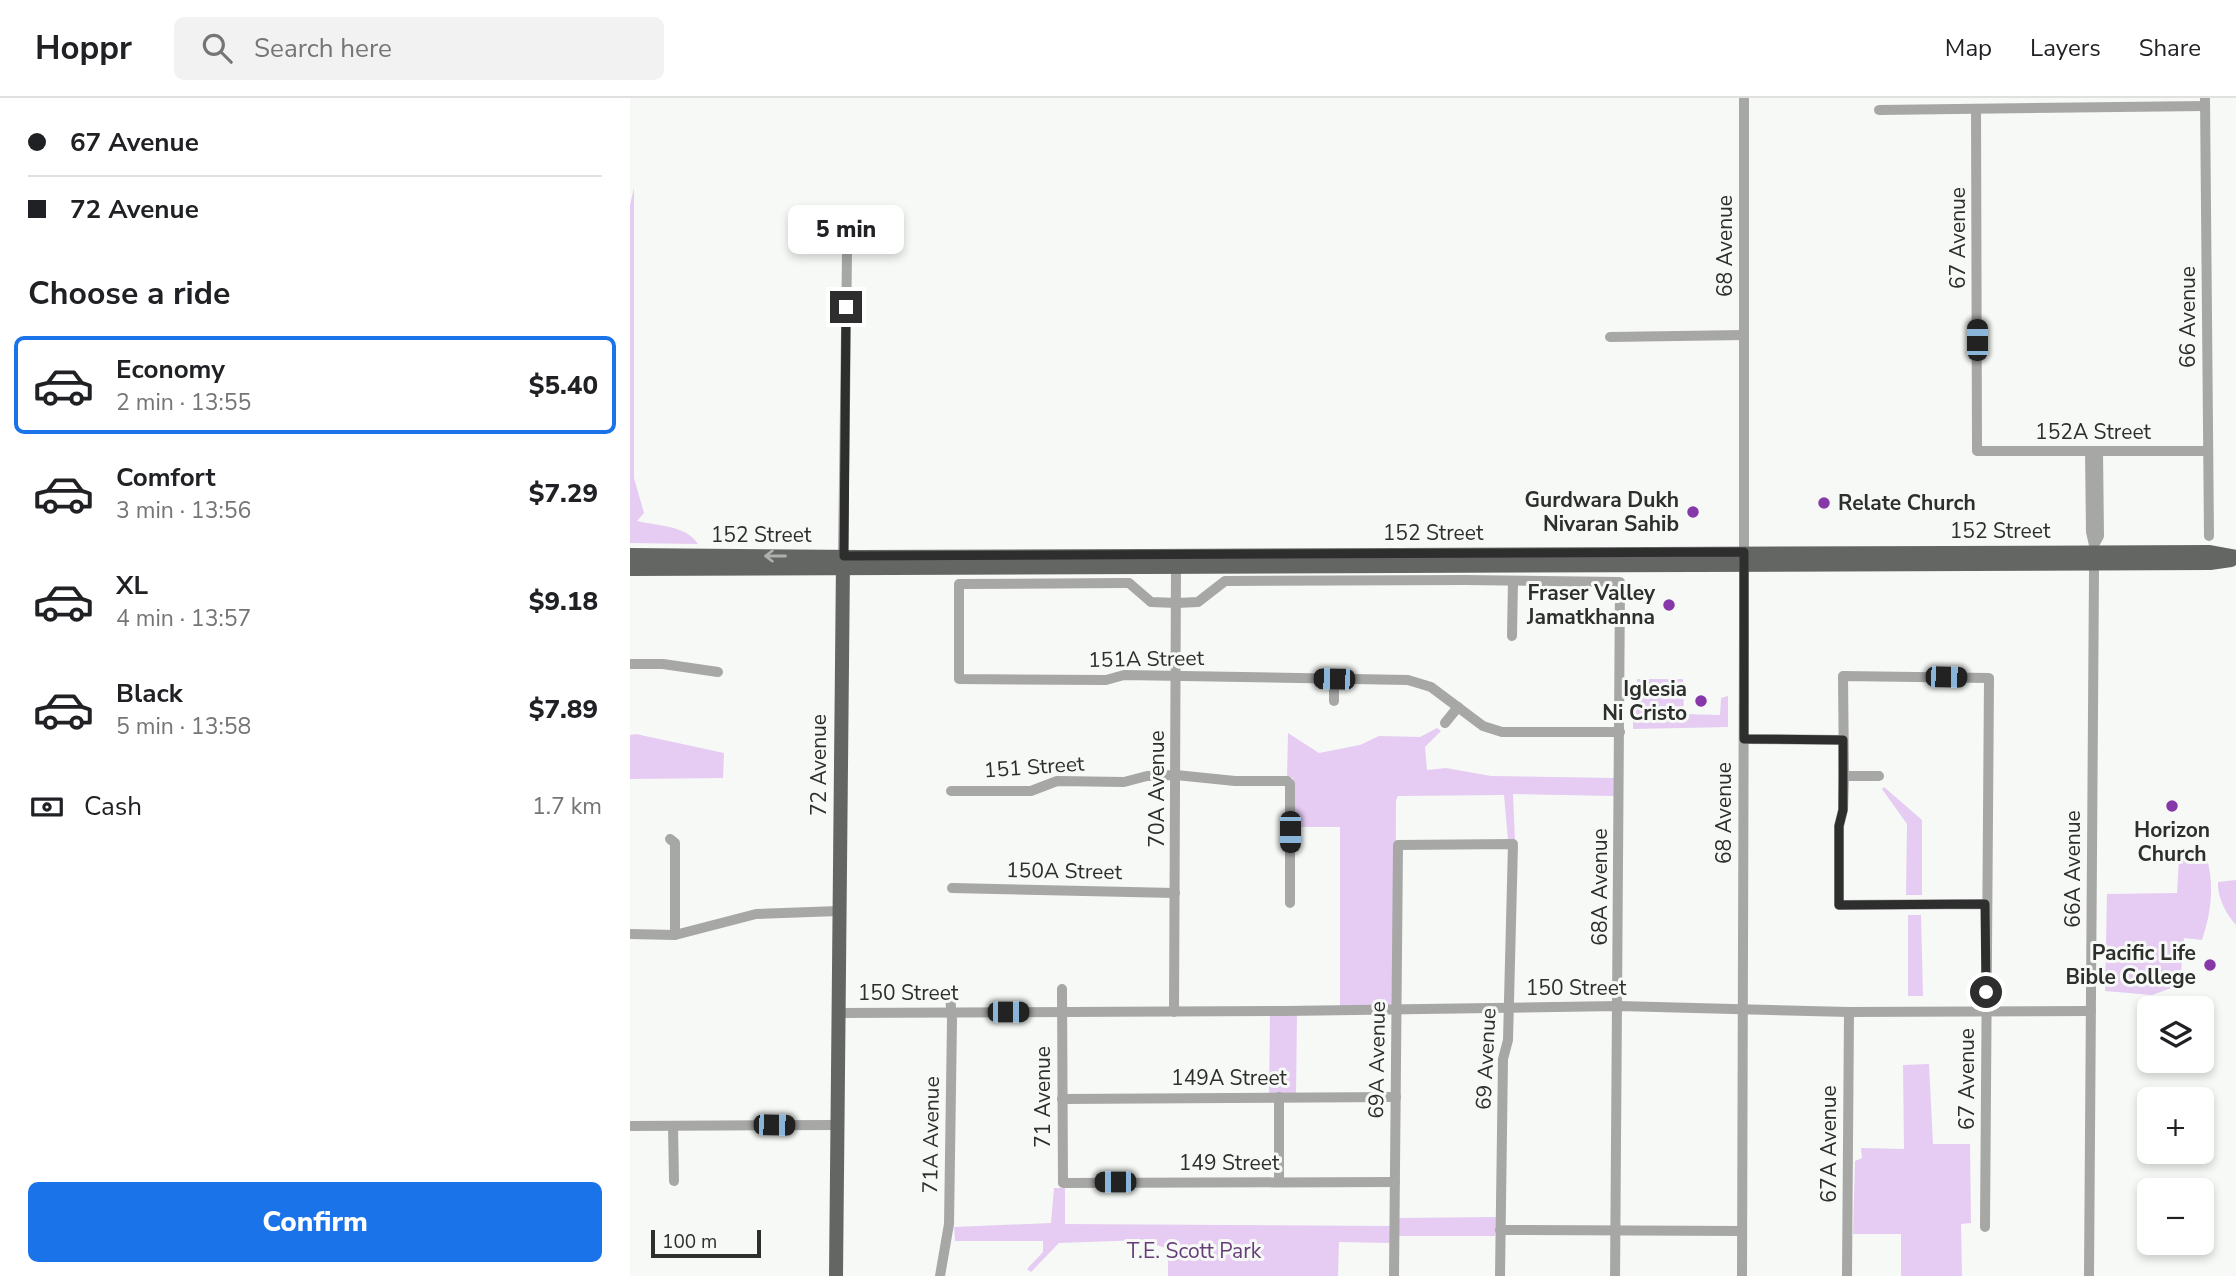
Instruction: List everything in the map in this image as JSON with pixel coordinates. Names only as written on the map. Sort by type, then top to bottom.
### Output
[{"type":"main road","name":"152 Street","points":[[630,555],[843,563],[1176,567],[2210,552],[2236,558]]},
{"type":"main road","name":"152 Street","points":[[630,569],[1233,555],[1744,558]]},
{"type":"main road","points":[[1176,567],[1182,562],[1217,560],[1233,555]]},
{"type":"main road","name":"72 Avenue","points":[[836,1276],[843,563]]},
{"type":"street","name":"68 Avenue","points":[[1741,1276],[1744,98]]},
{"type":"street","points":[[1879,110],[2205,102]]},
{"type":"street","name":"66 Avenue","points":[[2205,102],[2209,536]]},
{"type":"street","name":"67 Avenue","points":[[1976,108],[1977,451]]},
{"type":"street","name":"72 Avenue","points":[[843,563],[847,254]]},
{"type":"street","points":[[1610,337],[1744,335]]},
{"type":"street","name":"152A Street","points":[[1977,451],[2208,451]]},
{"type":"street","name":"66A Avenue","points":[[2089,1276],[2094,554],[2099,536],[2094,452]]},
{"type":"street","name":"70A Avenue","points":[[1174,1012],[1176,567]]},
{"type":"street","points":[[1177,603],[1198,602],[1225,581],[1513,581],[1512,636]]},
{"type":"street","name":"68A Avenue","points":[[1513,581],[1620,582],[1615,1276]]},
{"type":"street","name":"151A Street","points":[[1177,603],[1152,602],[1129,583],[959,583],[959,679],[1106,680],[1124,676],[1176,676],[1408,680],[1431,687],[1483,726],[1502,732],[1620,732]]},
{"type":"street","points":[[630,664],[663,664],[718,671]]},
{"type":"street","name":"67 Avenue","points":[[1843,740],[1843,676],[1989,678],[1985,904],[1985,1227]]},
{"type":"street","points":[[1334,679],[1334,701]]},
{"type":"street","points":[[1445,723],[1458,707]]},
{"type":"street","points":[[1744,739],[1843,740],[1839,905],[1985,904]]},
{"type":"street","name":"151 Street","points":[[951,791],[1031,791],[1057,781],[1124,782],[1147,776],[1176,775],[1235,781],[1287,781],[1290,784],[1290,903]]},
{"type":"street","points":[[1844,776],[1879,776]]},
{"type":"street","points":[[670,839],[675,843],[675,935]]},
{"type":"street","name":"69 Avenue","points":[[1398,845],[1513,844],[1508,1040],[1503,1059],[1500,1276]]},
{"type":"street","name":"69A Avenue","points":[[1395,1276],[1398,845]]},
{"type":"street","name":"150A Street","points":[[952,888],[1175,893]]},
{"type":"street","points":[[630,934],[675,935],[756,914],[839,911]]},
{"type":"street","points":[[1061,1012],[1062,989]]},
{"type":"street","name":"71A Avenue","points":[[942,1276],[948,1236],[950,1184],[950,995]]},
{"type":"street","name":"150 Street","points":[[838,1013],[1619,1006],[1849,1012],[2091,1011]]},
{"type":"street","name":"71 Avenue","points":[[1061,1012],[1063,1183]]},
{"type":"street","name":"67A Avenue","points":[[1847,1276],[1849,1012]]},
{"type":"street","points":[[1279,1097],[1279,1182]]},
{"type":"street","name":"149A Street","points":[[1062,1098],[1396,1097]]},
{"type":"street","points":[[630,1126],[838,1125]]},
{"type":"street","points":[[673,1126],[674,1181]]},
{"type":"street","name":"149 Street","points":[[1063,1183],[1395,1182]]},
{"type":"street","points":[[1500,1230],[1742,1231]]},
{"type":"green space","points":[[634,188],[634,478],[644,513],[637,521],[679,530],[698,544],[630,543],[630,205]]},
{"type":"green space","points":[[1637,679],[1683,679],[1684,714],[1720,715],[1721,698],[1728,696],[1728,727],[1633,729],[1633,689],[1637,688]]},
{"type":"green space","points":[[1437,728],[1441,731],[1425,747],[1427,770],[1446,768],[1491,776],[1614,778],[1614,796],[1513,794],[1515,841],[1508,840],[1504,795],[1398,796],[1395,1007],[1340,1007],[1340,827],[1293,827],[1293,778],[1287,777],[1288,733],[1319,753],[1360,745],[1379,736],[1420,737]]},
{"type":"green space","points":[[636,734],[724,753],[723,778],[630,779],[630,735]]},
{"type":"green space","points":[[1884,787],[1922,820],[1922,895],[1906,895],[1907,824],[1882,789]]},
{"type":"green space","points":[[2179,858],[2190,862],[2208,862],[2211,891],[2208,920],[2202,940],[2184,938],[2180,985],[2152,995],[2105,991],[2107,894],[2177,893]]},
{"type":"green space","points":[[2236,880],[2236,925],[2223,905],[2218,882]]},
{"type":"green space","points":[[1908,915],[1921,915],[1923,996],[1908,996]]},
{"type":"green space","points":[[1270,1013],[1297,1013],[1296,1096],[1269,1096]]},
{"type":"green space","points":[[1929,1064],[1933,1144],[1970,1144],[1971,1223],[1961,1224],[1962,1276],[1901,1276],[1901,1234],[1853,1234],[1855,1161],[1862,1158],[1861,1148],[1904,1149],[1903,1065]]},
{"type":"green space","name":"T.E. Scott Park","points":[[1054,1188],[1065,1188],[1065,1224],[1390,1226],[1390,1243],[1339,1242],[1338,1276],[1168,1276],[1168,1249],[1142,1240],[1059,1243],[1031,1272],[1027,1269],[1043,1252],[1043,1241],[955,1241],[954,1227],[1051,1223]]},
{"type":"green space","points":[[1497,1217],[1495,1236],[1398,1236],[1397,1218]]},
{"type":"place","name":"Relate Church","points":[[1824,503]]},
{"type":"place","name":"Gurdwara Dukh Nivaran Sahib","points":[[1693,512]]},
{"type":"place","name":"Fraser Valley Jamatkhanna","points":[[1669,605]]},
{"type":"place","name":"Iglesia Ni Cristo","points":[[1701,701]]},
{"type":"place","name":"Horizon Church","points":[[2172,806]]},
{"type":"place","name":"Pacific Life Bible College","points":[[2210,965]]},
{"type":"route","points":[[846,307],[844,556],[1744,552],[1744,739],[1843,740],[1839,905],[1985,904],[1986,992]]}]
